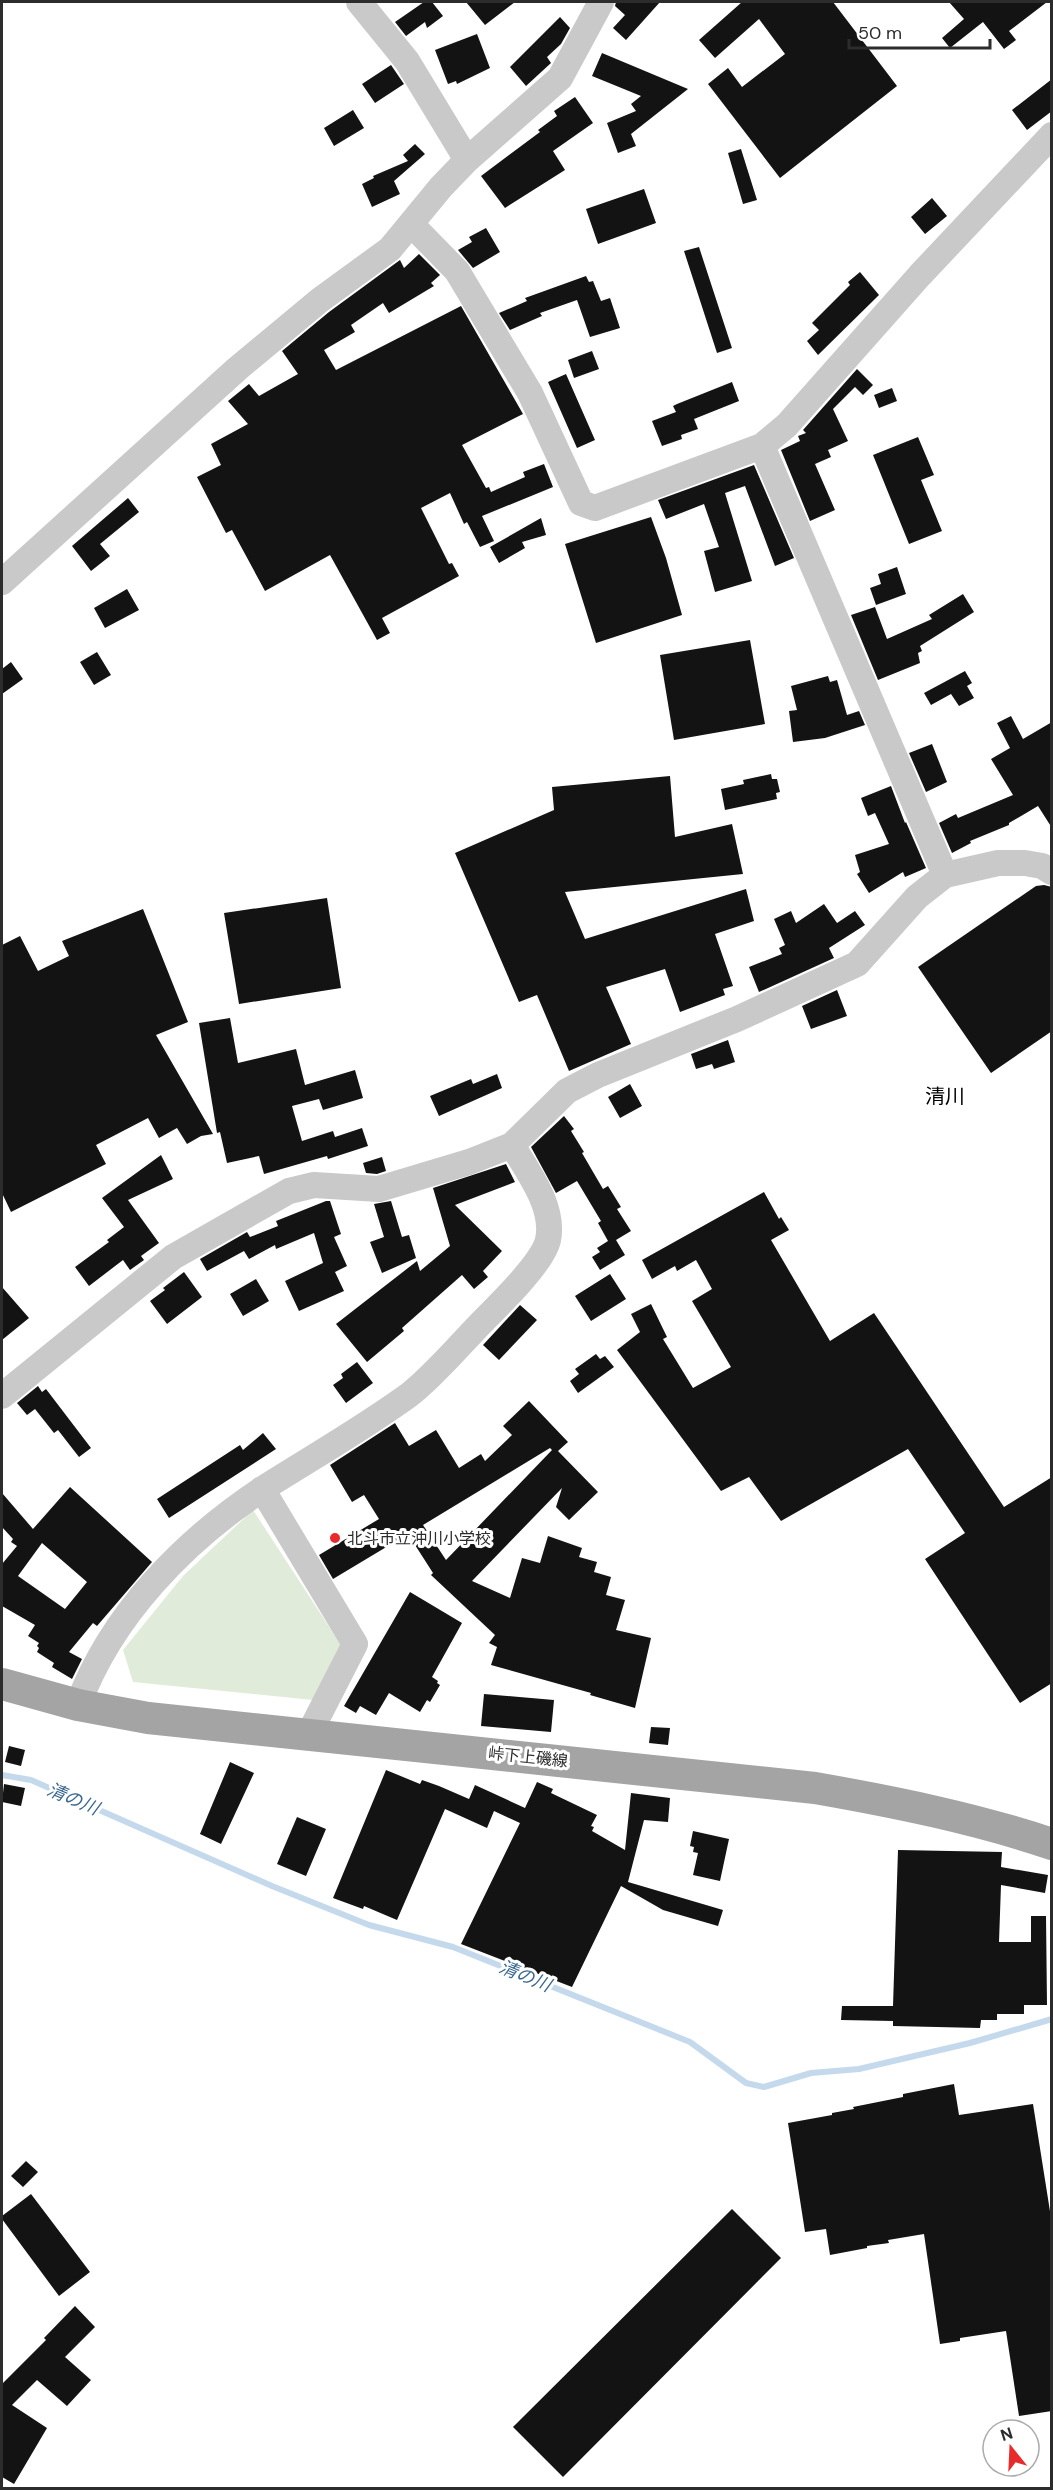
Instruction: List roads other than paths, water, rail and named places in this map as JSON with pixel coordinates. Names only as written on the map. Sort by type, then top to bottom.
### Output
[{"type":"main road","name":"峠下上磯線","points":[[2,1684],[78,1705],[148,1718],[815,1788],[911,1805],[1052,1844]]},
{"type":"street","points":[[359,2],[407,61],[467,160]]},
{"type":"street","points":[[2,582],[237,369],[285,328],[390,249],[441,187],[467,160],[560,78],[601,2]]},
{"type":"street","points":[[412,225],[457,272],[530,393],[581,503],[595,508],[762,446],[787,425],[927,267],[1052,135]]},
{"type":"street","points":[[762,446],[945,875]]},
{"type":"street","points":[[2,1394],[173,1257],[289,1191],[314,1185],[380,1189],[470,1162],[513,1145],[567,1091],[598,1075],[737,1019],[857,964],[917,897],[945,875],[998,863],[1025,863],[1042,866],[1052,872]]},
{"type":"street","points":[[78,1705],[87,1682],[114,1636],[138,1602],[166,1569],[202,1534],[262,1489],[345,1440],[412,1393],[500,1305],[532,1267],[548,1243],[549,1223],[544,1204],[513,1145]]},
{"type":"street","points":[[262,1489],[355,1644],[309,1734]]},
{"type":"waterway","name":"清の川","points":[[2,1775],[31,1780],[272,1886],[369,1925],[453,1947],[690,2042],[746,2083],[764,2087],[811,2073],[859,2069],[970,2043],[1052,2019]]},
{"type":"place","name":"北斗市立沖川小学校","points":[[335,1538]]},
{"type":"district","name":"清川","points":[[945,1096]]}]
